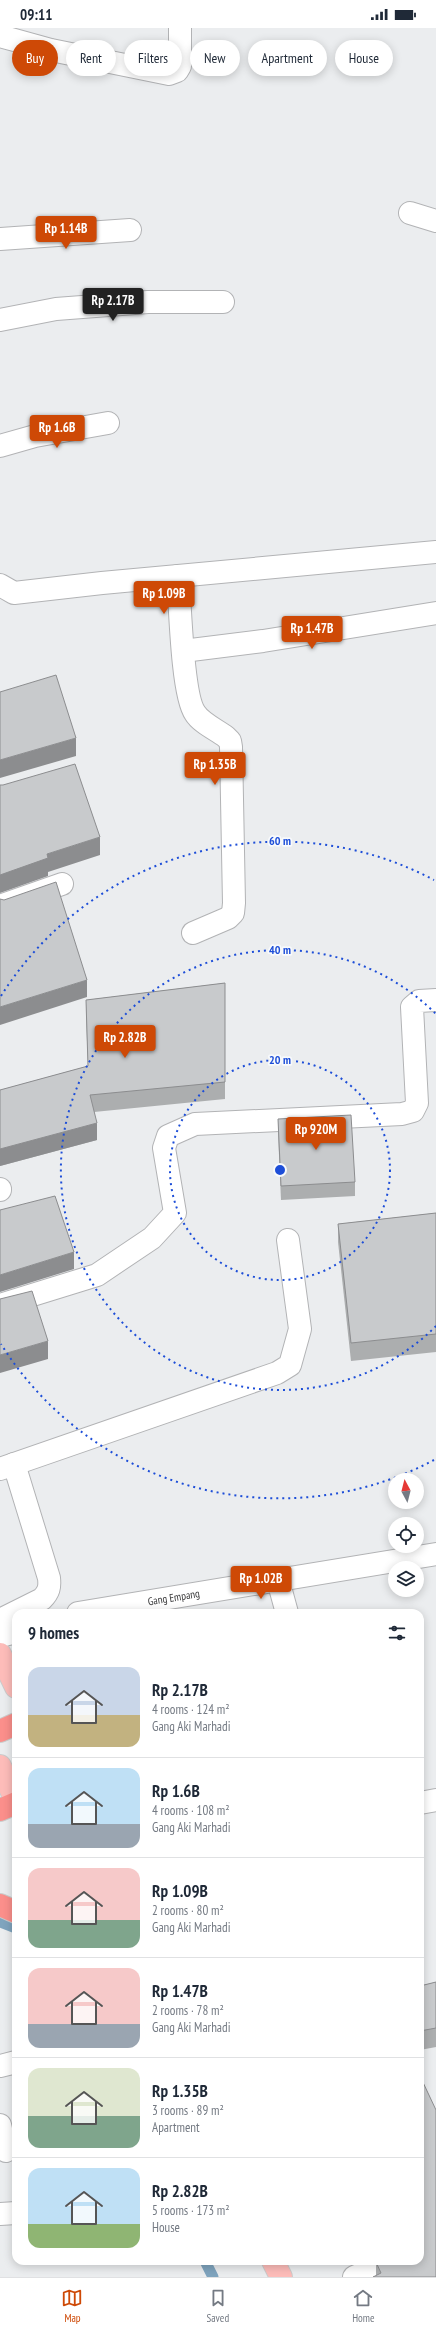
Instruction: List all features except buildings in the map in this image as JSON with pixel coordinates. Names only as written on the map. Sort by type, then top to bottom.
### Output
[{"type":"highway","points":[[0,1731],[12,1726]]},
{"type":"highway","points":[[0,1810],[12,1804]]},
{"type":"highway","points":[[0,1905],[12,1910]]},
{"type":"main road","points":[[0,1654],[12,1679]]},
{"type":"main road","points":[[0,1766],[12,1793]]},
{"type":"main road","points":[[275,2265],[281,2277]]},
{"type":"street","points":[[0,36],[66,53],[162,73],[174,73],[180,66],[180,28]]},
{"type":"street","points":[[410,214],[436,221]]},
{"type":"street","points":[[0,239],[130,230]]},
{"type":"street","points":[[0,320],[56,309],[148,302],[223,302]]},
{"type":"street","points":[[0,446],[35,436],[108,423]]},
{"type":"street","points":[[0,585],[14,593],[436,552]]},
{"type":"street","points":[[178,576],[183,651],[192,709],[195,714],[230,741],[231,747],[234,908],[228,918],[193,933]]},
{"type":"street","points":[[183,651],[263,641],[436,613]]},
{"type":"street","points":[[0,906],[62,884]]},
{"type":"street","points":[[0,1304],[97,1275],[152,1238],[175,1213],[164,1148],[168,1136],[195,1124],[402,1114],[413,1111],[417,1103],[412,1008],[419,1001],[436,1000]]},
{"type":"street","points":[[22,1609],[42,1599],[47,1594],[50,1587],[49,1578],[7,1466],[277,1373],[290,1365],[300,1329],[288,1240]]},
{"type":"street","name":"Gang Empang","points":[[102,1609],[436,1554]]},
{"type":"street","points":[[278,1580],[286,1609]]},
{"type":"street","points":[[0,1620],[12,1614]]},
{"type":"street","points":[[0,1636],[12,1633]]},
{"type":"street","points":[[424,1802],[436,1800]]},
{"type":"street","points":[[0,2066],[12,2063]]},
{"type":"street","points":[[0,2126],[6,2150]]},
{"type":"street","points":[[0,2214],[12,2213]]},
{"type":"waterway","points":[[0,1922],[12,1926]]},
{"type":"waterway","points":[[207,2265],[213,2277]]}]
